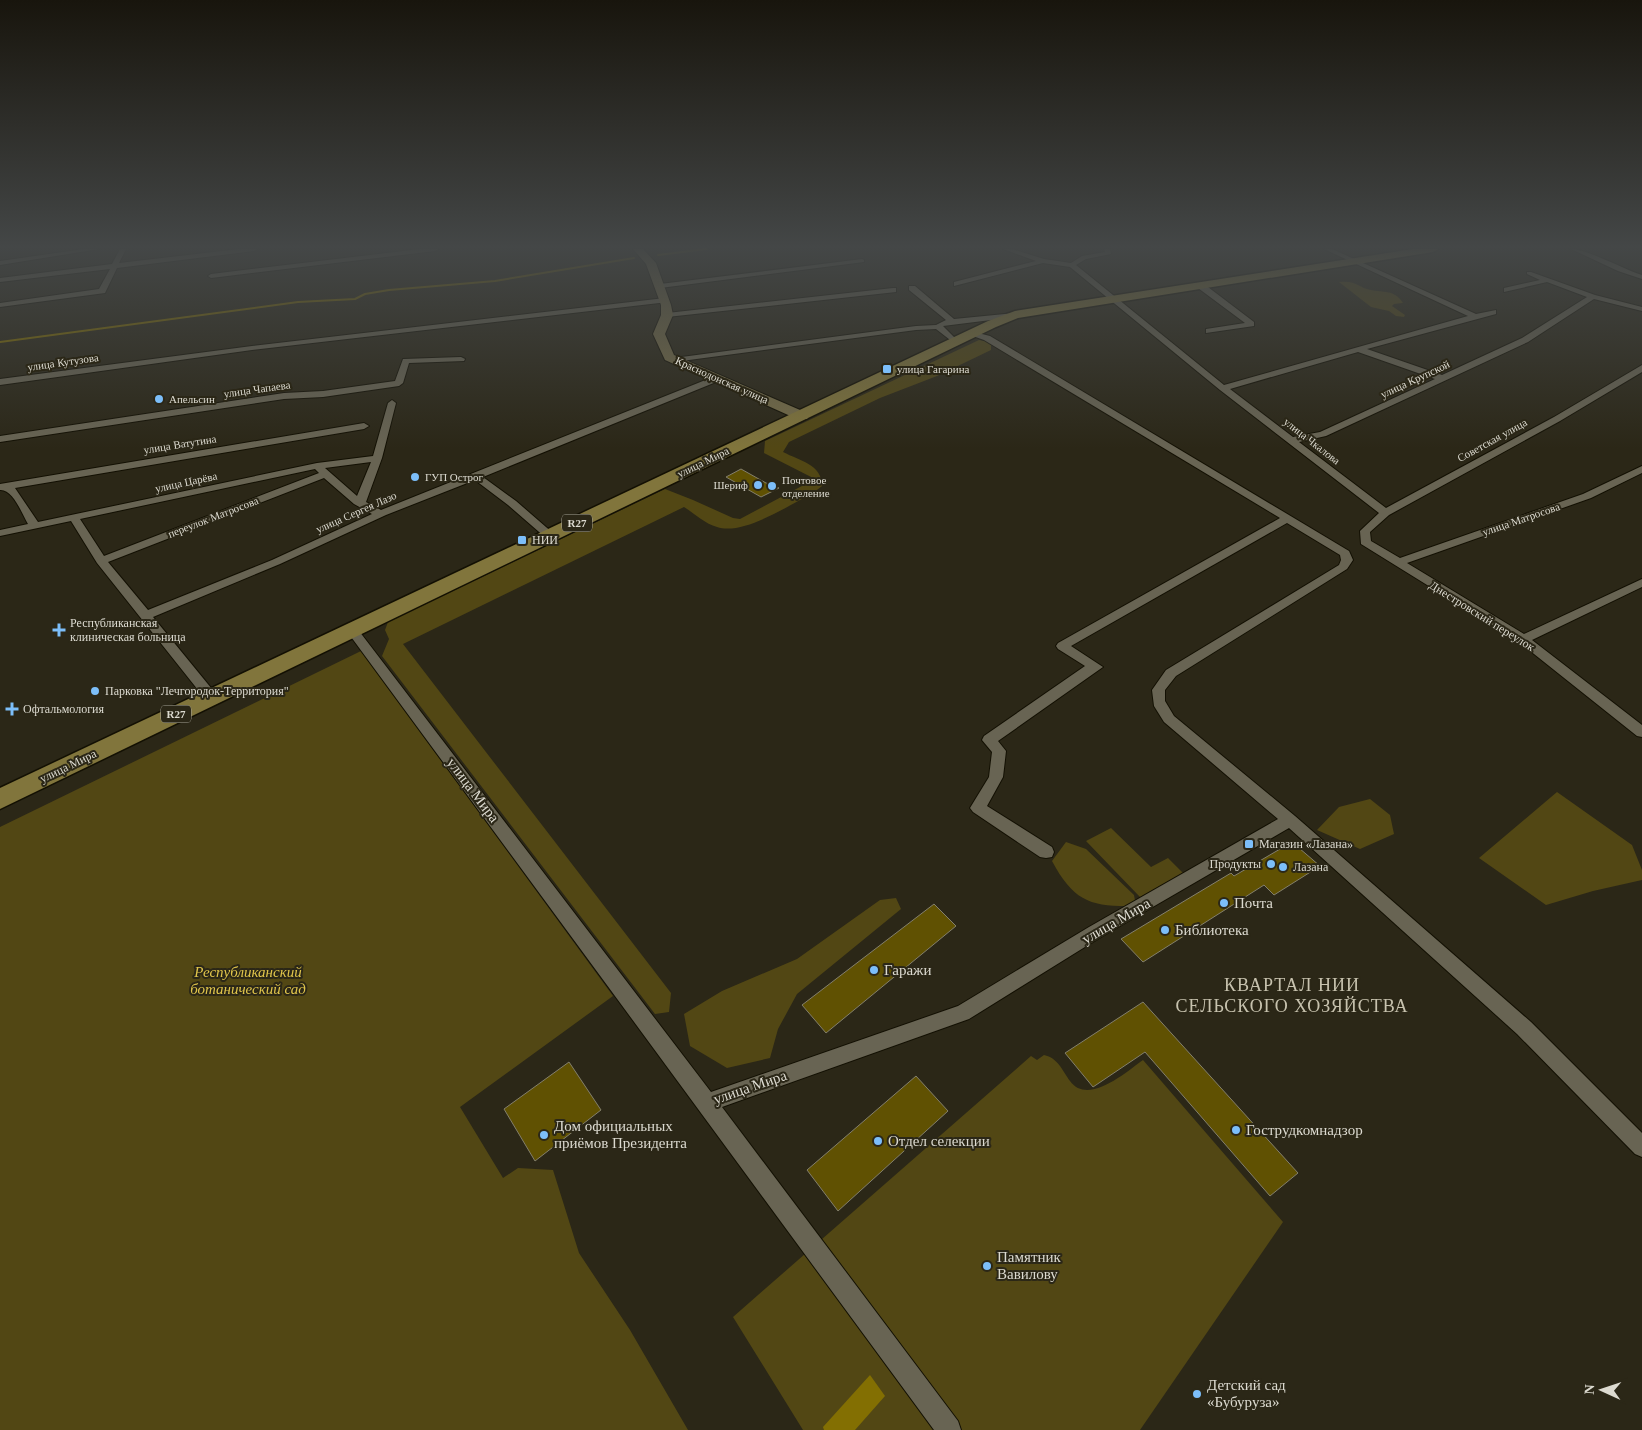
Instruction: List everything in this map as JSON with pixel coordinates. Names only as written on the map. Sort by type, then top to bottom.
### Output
[{"type":"main road","name":"R27","points":[[973,333],[1013,316]]},
{"type":"main road","points":[[950,329],[972,324],[974,328],[973,333]]},
{"type":"main road","name":"улица Мира","points":[[0,799],[802,416],[950,329],[973,333]]},
{"type":"street","name":"улица Кутузова","points":[[0,382],[252,348],[530,316]]},
{"type":"street","name":"Краснодонская улица","points":[[666,316],[659,334],[667,354],[674,360],[802,416]]},
{"type":"street","points":[[938,316],[950,329]]},
{"type":"street","points":[[674,360],[881,332],[950,329],[1012,316]]},
{"type":"street","name":"улица Чкалова","points":[[1136,316],[1223,388],[1293,440],[1385,513]]},
{"type":"street","points":[[1209,331],[1251,324],[1240,316]]},
{"type":"street","points":[[1223,388],[1474,316]]},
{"type":"street","name":"улица Крупской","points":[[1293,440],[1323,434],[1525,340],[1563,316]]},
{"type":"street","points":[[973,333],[987,338],[1288,518],[1347,556],[1346,564],[1343,567],[1191,659],[1161,682],[1157,692],[1159,703],[1169,719],[1290,820],[1524,1028],[1642,1147]]},
{"type":"street","points":[[1358,349],[1441,378]]},
{"type":"street","name":"улица Чапаева","points":[[0,439],[284,396],[323,394],[399,383],[406,362],[461,359]]},
{"type":"street","name":"Советская улица","points":[[1365,542],[1365,531],[1385,513],[1557,419],[1642,368]]},
{"type":"street","name":"улица Сергея Лазо","points":[[145,616],[276,562],[382,513],[645,409],[718,378]]},
{"type":"street","points":[[360,503],[377,458],[392,403]]},
{"type":"street","name":"улица Ватутина","points":[[2,486],[364,426]]},
{"type":"street","name":"улица Царёва","points":[[0,533],[75,519],[317,466],[377,458]]},
{"type":"street","points":[[317,466],[360,503],[374,512],[382,513]]},
{"type":"street","name":"улица Матросова","points":[[1397,563],[1587,496],[1642,469]]},
{"type":"street","name":"переулок Матросова","points":[[101,561],[326,474]]},
{"type":"street","points":[[476,476],[512,503],[550,536]]},
{"type":"street","points":[[2,486],[14,491],[34,526]]},
{"type":"street","points":[[1046,852],[978,808],[996,777],[999,750],[989,740],[1084,672],[1096,667],[1062,646],[1288,518]]},
{"type":"street","points":[[75,519],[101,561],[211,697]]},
{"type":"street","points":[[1340,550],[1365,542]]},
{"type":"street","name":"Днестровский переулок","points":[[1365,542],[1523,639],[1642,732]]},
{"type":"street","points":[[1523,639],[1642,583]]},
{"type":"street","name":"улица Мира","points":[[352,630],[707,1103],[964,1013],[1095,932],[1290,820]]},
{"type":"street","points":[[707,1103],[949,1430]]},
{"type":"green space","points":[[979,340],[991,345],[991,350],[937,376],[880,398],[789,442],[783,452],[814,468],[821,479],[822,486],[813,493],[766,518],[728,529],[708,523],[684,507],[403,644],[671,993],[669,1012],[655,1014],[382,656],[389,639],[385,630],[388,622],[665,489],[733,518],[740,519],[815,479],[764,453],[765,441]]},
{"type":"green space","name":"Республиканский ботанический сад","points":[[361,651],[613,996],[460,1107],[503,1178],[518,1168],[553,1170],[579,1253],[630,1330],[688,1430],[0,1430],[0,827]]},
{"type":"green space","points":[[1557,792],[1632,845],[1642,870],[1642,880],[1593,891],[1546,905],[1479,858]]},
{"type":"green space","points":[[1370,799],[1390,815],[1394,834],[1360,849],[1317,830],[1339,807]]},
{"type":"green space","points":[[1111,828],[1151,867],[1168,858],[1183,873],[1140,897],[1086,841]]},
{"type":"green space","points":[[1066,842],[1086,849],[1134,895],[1136,906],[1095,903],[1076,894],[1060,875],[1052,861]]},
{"type":"green space","points":[[896,898],[901,909],[797,994],[778,1029],[770,1058],[727,1068],[690,1046],[684,1014],[722,991],[797,959],[880,900]]},
{"type":"green space","points":[[1044,1055],[1053,1059],[1078,1088],[1087,1090],[1097,1089],[1117,1079],[1143,1060],[1283,1222],[1140,1430],[803,1430],[733,1317],[1031,1056],[1037,1060]]},
{"type":"shaded area","points":[[870,1375],[885,1396],[855,1430],[824,1430],[823,1427]]},
{"type":"building","name":"Шериф","points":[[741,469],[779,488],[761,497],[726,477]]},
{"type":"building","points":[[1292,842],[1320,866],[1274,895],[1264,885],[1143,962],[1121,939],[1231,873],[1234,876]]},
{"type":"building","name":"Гаражи","points":[[934,904],[956,926],[826,1033],[802,1005]]},
{"type":"building","name":"Гострудкомнадзор","points":[[1143,1002],[1298,1173],[1270,1196],[1145,1052],[1093,1087],[1065,1053]]},
{"type":"building","name":"Дом официальных приёмов Президента","points":[[569,1062],[601,1110],[535,1161],[504,1109]]},
{"type":"building","name":"Отдел селекции","points":[[916,1076],[948,1111],[838,1211],[807,1170]]},
{"type":"waterway","points":[[0,342],[196,316]]},
{"type":"place","name":"улица Гагарина","points":[[887,369]]},
{"type":"place","name":"Апельсин","points":[[159,399]]},
{"type":"place","name":"ГУП Острог","points":[[415,477]]},
{"type":"place","name":"Шериф","points":[[758,485]]},
{"type":"place","name":"Почтовое отделение","points":[[772,486]]},
{"type":"place","name":"НИИ","points":[[522,540]]},
{"type":"place","name":"Республиканская клиническая больница","points":[[59,630]]},
{"type":"place","name":"Парковка \"Лечгородок-Территория\"","points":[[95,691]]},
{"type":"place","name":"Офтальмология","points":[[12,709]]},
{"type":"place","name":"Магазин «Лазана»","points":[[1249,844]]},
{"type":"place","name":"Продукты","points":[[1271,864]]},
{"type":"place","name":"Лазана","points":[[1283,867]]},
{"type":"place","name":"Почта","points":[[1224,903]]},
{"type":"place","name":"Библиотека","points":[[1165,930]]},
{"type":"place","name":"Гаражи","points":[[874,970]]},
{"type":"place","name":"Гострудкомнадзор","points":[[1236,1130]]},
{"type":"place","name":"Дом официальных приёмов Президента","points":[[544,1135]]},
{"type":"place","name":"Отдел селекции","points":[[878,1141]]},
{"type":"place","name":"Памятник Вавилову","points":[[987,1266]]},
{"type":"place","name":"Детский сад «Бубуруза»","points":[[1197,1394]]},
{"type":"district","name":"КВАРТАЛ НИИ СЕЛЬСКОГО ХОЗЯЙСТВА","points":[[1292,995]]}]
